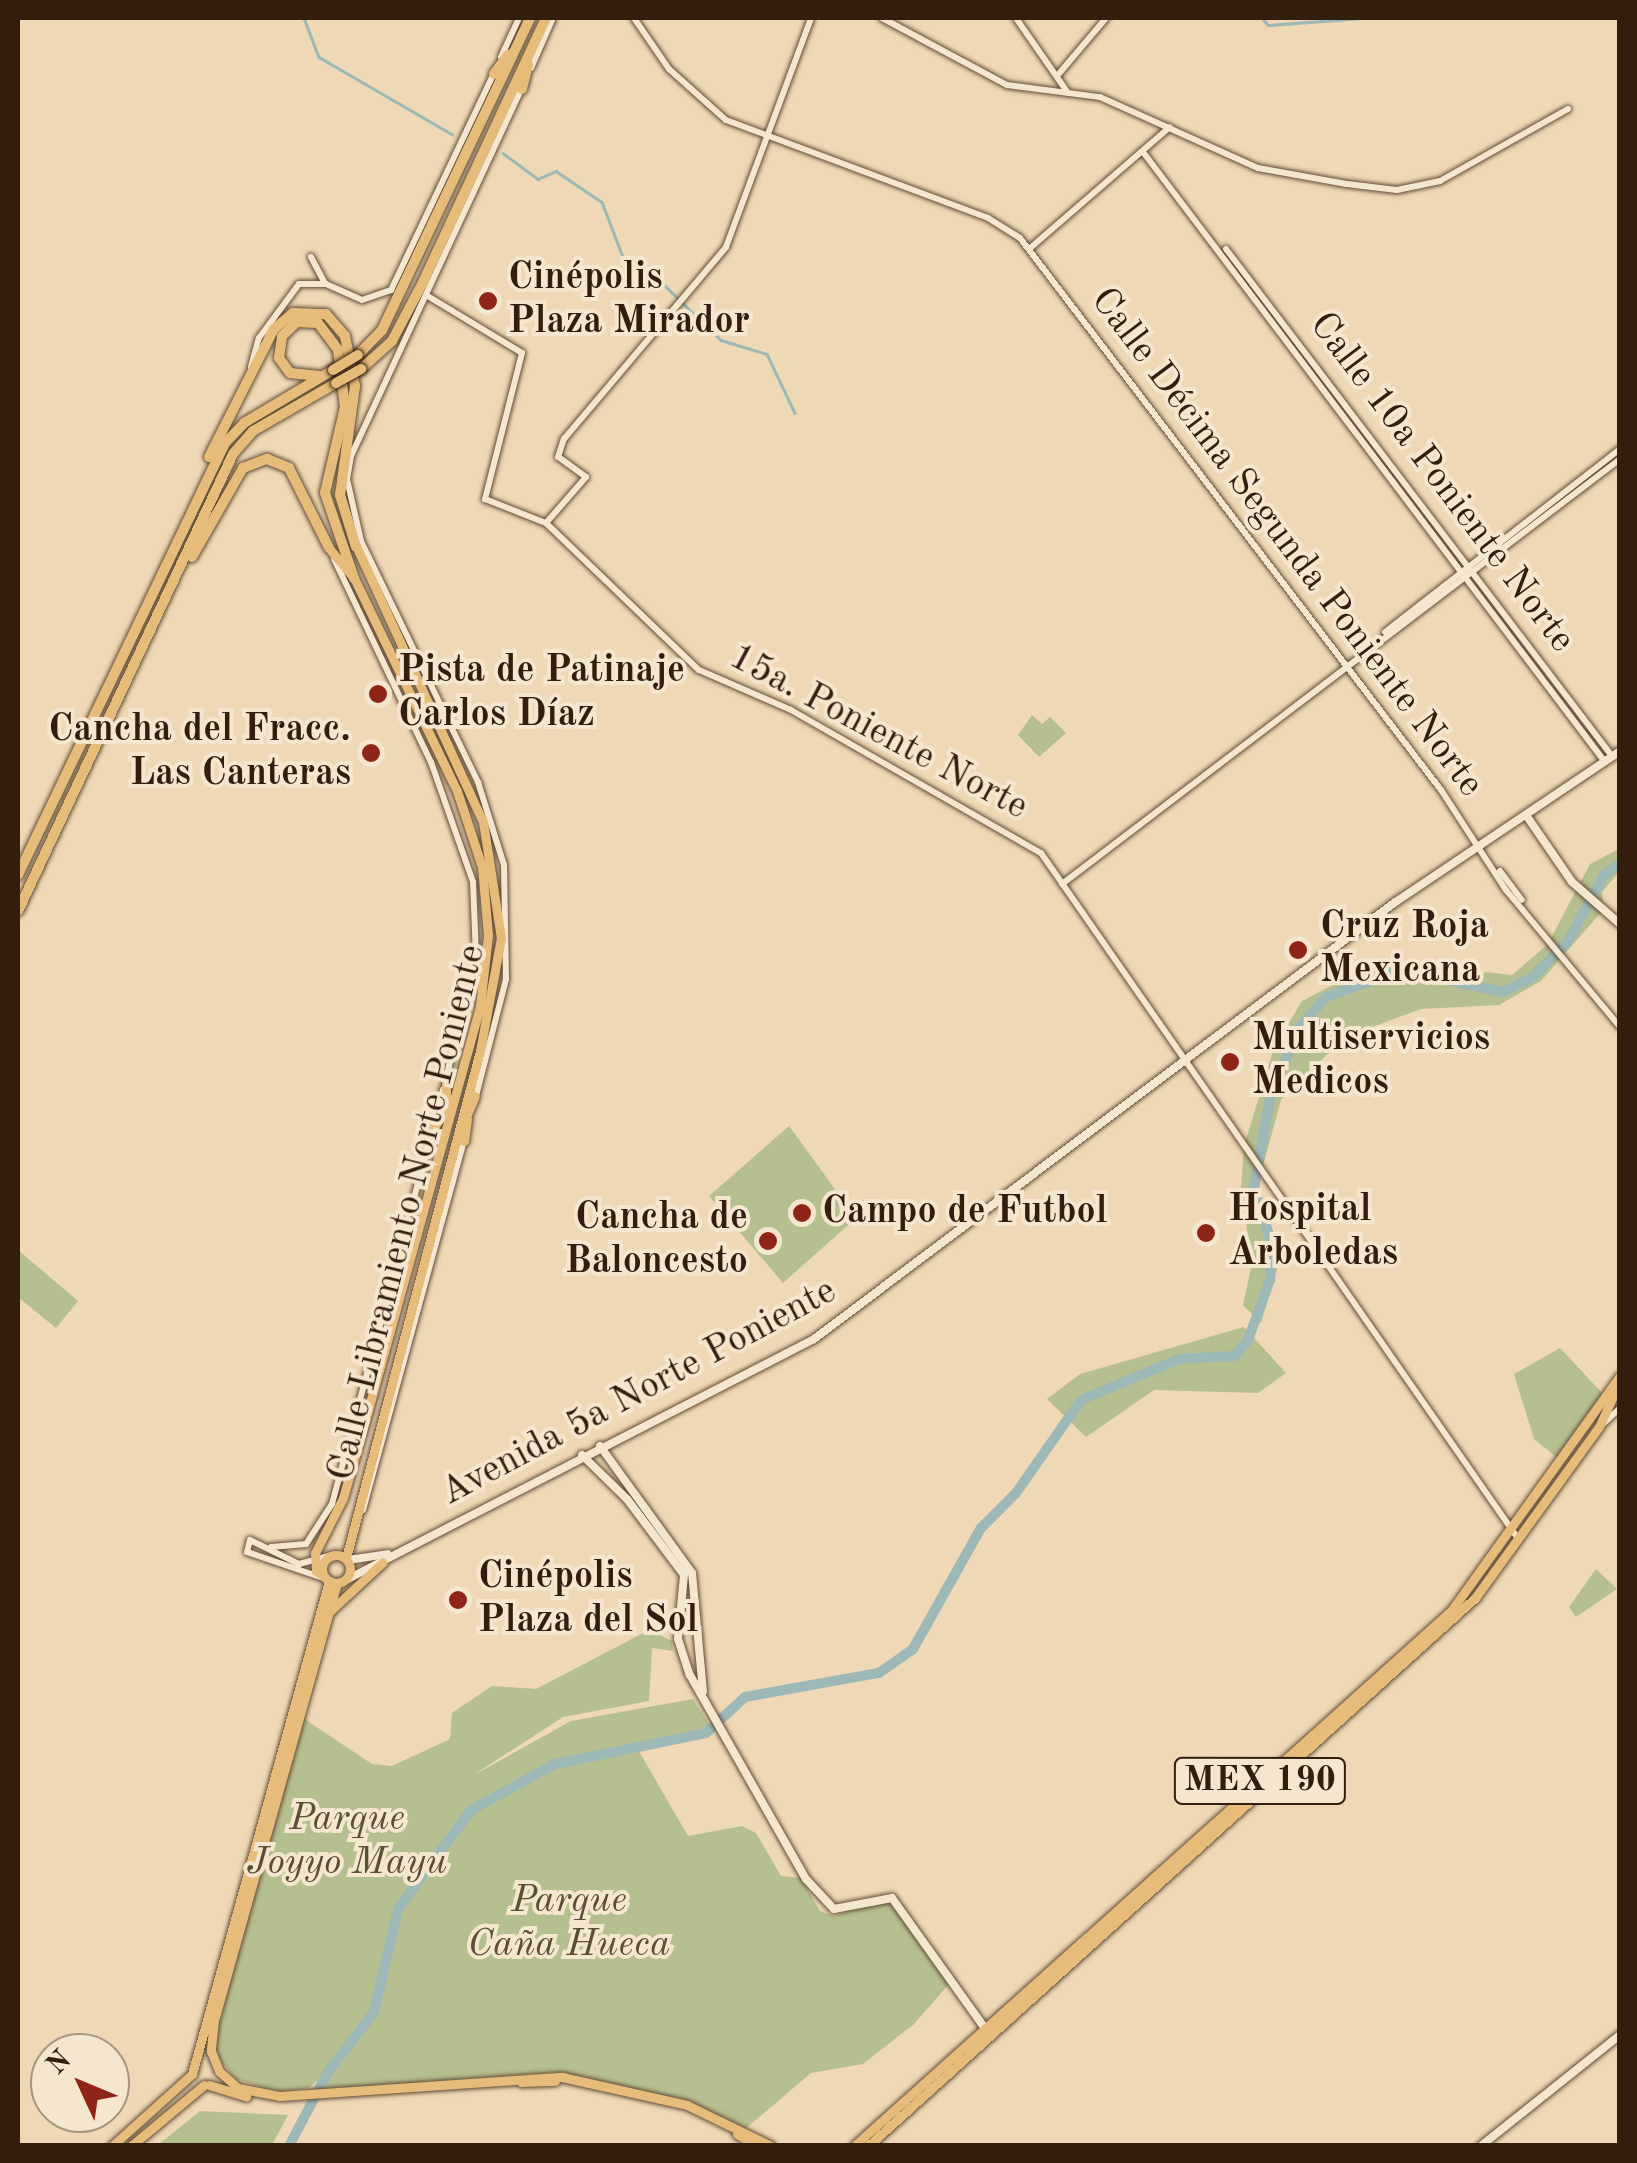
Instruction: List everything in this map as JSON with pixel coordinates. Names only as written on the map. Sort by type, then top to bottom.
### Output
[{"type":"highway","points":[[498,76],[518,31],[530,18]]},
{"type":"highway","points":[[518,86],[550,18]]},
{"type":"highway","points":[[202,479],[244,423],[358,355],[382,330],[518,31]]},
{"type":"highway","points":[[18,911],[242,442],[361,369],[392,341],[538,43]]},
{"type":"highway","points":[[468,205],[488,143]]},
{"type":"highway","points":[[18,875],[251,368],[293,313],[315,311],[340,327],[356,401],[340,495],[356,547]]},
{"type":"highway","points":[[329,372],[300,377],[279,358],[282,336],[297,322],[318,323],[338,350],[345,407],[325,492],[354,578]]},
{"type":"highway","points":[[169,591],[237,476],[259,460],[289,468],[329,548]]},
{"type":"main road","points":[[348,503],[356,547],[468,784],[495,865],[498,974],[460,1141]]},
{"type":"main road","points":[[329,548],[354,578],[434,743],[471,828],[487,906],[480,1006],[366,1421],[314,1559],[332,1580]]},
{"type":"main road","points":[[388,649],[401,643]]},
{"type":"main road","points":[[431,762],[434,743]]},
{"type":"main road","name":"Avenida 5a Norte Poniente","points":[[332,1580],[382,1562],[582,1455],[752,1374],[854,1312],[1184,1061],[1481,845],[1612,757]]},
{"type":"main road","points":[[1526,814],[1580,888],[1620,924]]},
{"type":"main road","points":[[446,1078],[446,1126]]},
{"type":"main road","points":[[432,1132],[457,1086]]},
{"type":"main road","points":[[112,2146],[192,2074],[197,2060],[332,1580],[348,1555],[471,1095]]},
{"type":"main road","name":"MEX 190","points":[[854,2146],[1452,1611],[1620,1379]]},
{"type":"main road","name":"MEX 190","points":[[868,2146],[1461,1612],[1519,1540],[1599,1427],[1620,1379]]},
{"type":"main road","points":[[346,1459],[366,1421]]},
{"type":"main road","points":[[600,1446],[692,1572],[704,1696]]},
{"type":"main road","points":[[372,1479],[374,1448]]},
{"type":"main road","points":[[582,1455],[627,1499],[684,1576],[678,1639],[704,1696],[823,1902],[847,1910],[892,1898],[984,2027]]},
{"type":"main road","name":"Avenida 5a Norte Poniente","points":[[348,1555],[406,1546]]},
{"type":"main road","points":[[311,2095],[247,2092],[220,2071],[213,2060],[214,2020],[322,1620],[332,1580],[332,1556],[348,1555]]},
{"type":"main road","points":[[322,1620],[382,1562]]},
{"type":"main road","points":[[1481,2146],[1620,2034]]},
{"type":"main road","points":[[197,2060],[213,2060]]},
{"type":"main road","points":[[131,2146],[220,2071]]},
{"type":"main road","points":[[192,2074],[206,2085],[256,2098],[562,2076],[687,2105],[771,2146]]},
{"type":"main road","points":[[323,2094],[566,2082],[685,2109],[756,2146]]},
{"type":"street","points":[[518,31],[519,18]]},
{"type":"street","name":"Calle Décima Segunda Poniente Norte","points":[[634,18],[670,68],[726,120],[988,218],[1029,249],[1620,1027]]},
{"type":"street","points":[[546,523],[586,477],[558,457],[564,439],[726,246],[811,18]]},
{"type":"street","points":[[882,18],[991,79],[1111,101],[1258,168],[1397,190],[1440,181],[1568,109]]},
{"type":"street","points":[[1016,18],[1068,93]]},
{"type":"street","points":[[1058,76],[1106,18]]},
{"type":"street","points":[[251,368],[258,338],[288,290],[326,284],[362,300],[391,290],[498,76]]},
{"type":"street","points":[[348,503],[351,456],[468,205],[518,86]]},
{"type":"street","points":[[1029,249],[1170,127]]},
{"type":"street","name":"Calle 10a Poniente Norte","points":[[1144,152],[1612,757]]},
{"type":"street","points":[[311,258],[326,284]]},
{"type":"street","name":"15a. Poniente Norte","points":[[426,295],[522,353],[506,398],[486,499],[546,523],[699,670],[791,710],[923,791],[1036,847],[1519,1540]]},
{"type":"street","points":[[1062,884],[1620,449]]},
{"type":"street","points":[[1467,570],[1620,459]]},
{"type":"street","name":"Calle Libramiento Norte Poniente","points":[[348,503],[478,782],[504,865],[506,979],[471,1095]]},
{"type":"street","points":[[271,1547],[297,1548],[316,1534],[346,1459],[446,1078],[478,922],[459,826],[329,548]]},
{"type":"street","name":"Calle Libramiento Norte Poniente","points":[[348,1555],[372,1479],[460,1141]]},
{"type":"street","points":[[1599,1427],[1620,1408]]},
{"type":"street","points":[[332,1556],[299,1564],[250,1540],[247,1552],[332,1580]]},
{"type":"green space","points":[[1032,715],[1042,724],[1050,717],[1066,733],[1039,757],[1018,735]]},
{"type":"green space","points":[[1619,849],[1619,872],[1602,892],[1604,909],[1541,981],[1499,1005],[1421,1009],[1345,1037],[1281,1100],[1258,1184],[1281,1256],[1261,1323],[1243,1305],[1252,1264],[1241,1189],[1244,1146],[1274,1048],[1302,1001],[1379,961],[1512,975],[1548,944],[1590,864]]},
{"type":"green space","points":[[789,1126],[856,1218],[783,1283],[709,1196]]},
{"type":"green space","points":[[18,1250],[78,1301],[56,1328],[18,1297]]},
{"type":"green space","points":[[1244,1327],[1286,1373],[1258,1393],[1154,1390],[1086,1437],[1047,1399],[1080,1374]]},
{"type":"green space","points":[[1560,1348],[1604,1395],[1560,1460],[1534,1439],[1514,1374]]},
{"type":"green space","points":[[1596,1569],[1617,1589],[1576,1617],[1569,1607]]},
{"type":"green space","name":"Parque Caña Hueca","points":[[649,1630],[672,1641],[673,1651],[652,1648],[649,1701],[563,1717],[472,1776],[571,1721],[693,1699],[711,1727],[706,1733],[636,1746],[688,1836],[742,1826],[756,1833],[781,1876],[801,1878],[820,1911],[835,1916],[884,1898],[894,1904],[949,1984],[914,2024],[863,2064],[811,2073],[744,2130],[689,2101],[557,2072],[318,2090],[325,2074],[309,2088],[277,2092],[236,2079],[214,2052],[215,2025],[300,1716],[372,1764],[392,1766],[450,1739],[452,1713],[492,1686],[536,1689]]},
{"type":"green space","points":[[200,2111],[288,2115],[272,2145],[158,2145]]},
{"type":"waterway","points":[[304,18],[319,57],[452,134]]},
{"type":"waterway","points":[[1262,18],[1268,25],[1363,18]]},
{"type":"waterway","points":[[503,153],[538,179],[556,171],[602,202],[623,257],[652,273],[721,340],[767,354],[795,413]]},
{"type":"waterway","points":[[289,2146],[328,2072],[374,2012],[398,1909],[471,1810],[555,1764],[706,1733],[745,1697],[879,1673],[913,1649],[981,1528],[1016,1493],[1081,1400],[1179,1359],[1235,1356],[1248,1340],[1270,1280],[1273,1248],[1254,1189],[1270,1097],[1300,1027],[1326,997],[1400,970],[1503,992],[1534,976],[1568,941],[1604,875],[1620,864]]},
{"type":"place","name":"Cinépolis Plaza Mirador","points":[[488,301]]},
{"type":"place","name":"Pista de Patinaje Carlos Díaz","points":[[378,694]]},
{"type":"place","name":"Cancha del Fracc. Las Canteras","points":[[371,753]]},
{"type":"place","name":"Cruz Roja Mexicana","points":[[1298,950]]},
{"type":"place","name":"Multiservicios Medicos","points":[[1230,1062]]},
{"type":"place","name":"Campo de Futbol","points":[[802,1213]]},
{"type":"place","name":"Hospital Arboledas","points":[[1206,1233]]},
{"type":"place","name":"Cancha de Baloncesto","points":[[768,1241]]},
{"type":"place","name":"Cinépolis Plaza del Sol","points":[[458,1600]]},
{"type":"park label","name":"Parque Joyyo Mayu","points":[[347,1842]]}]
